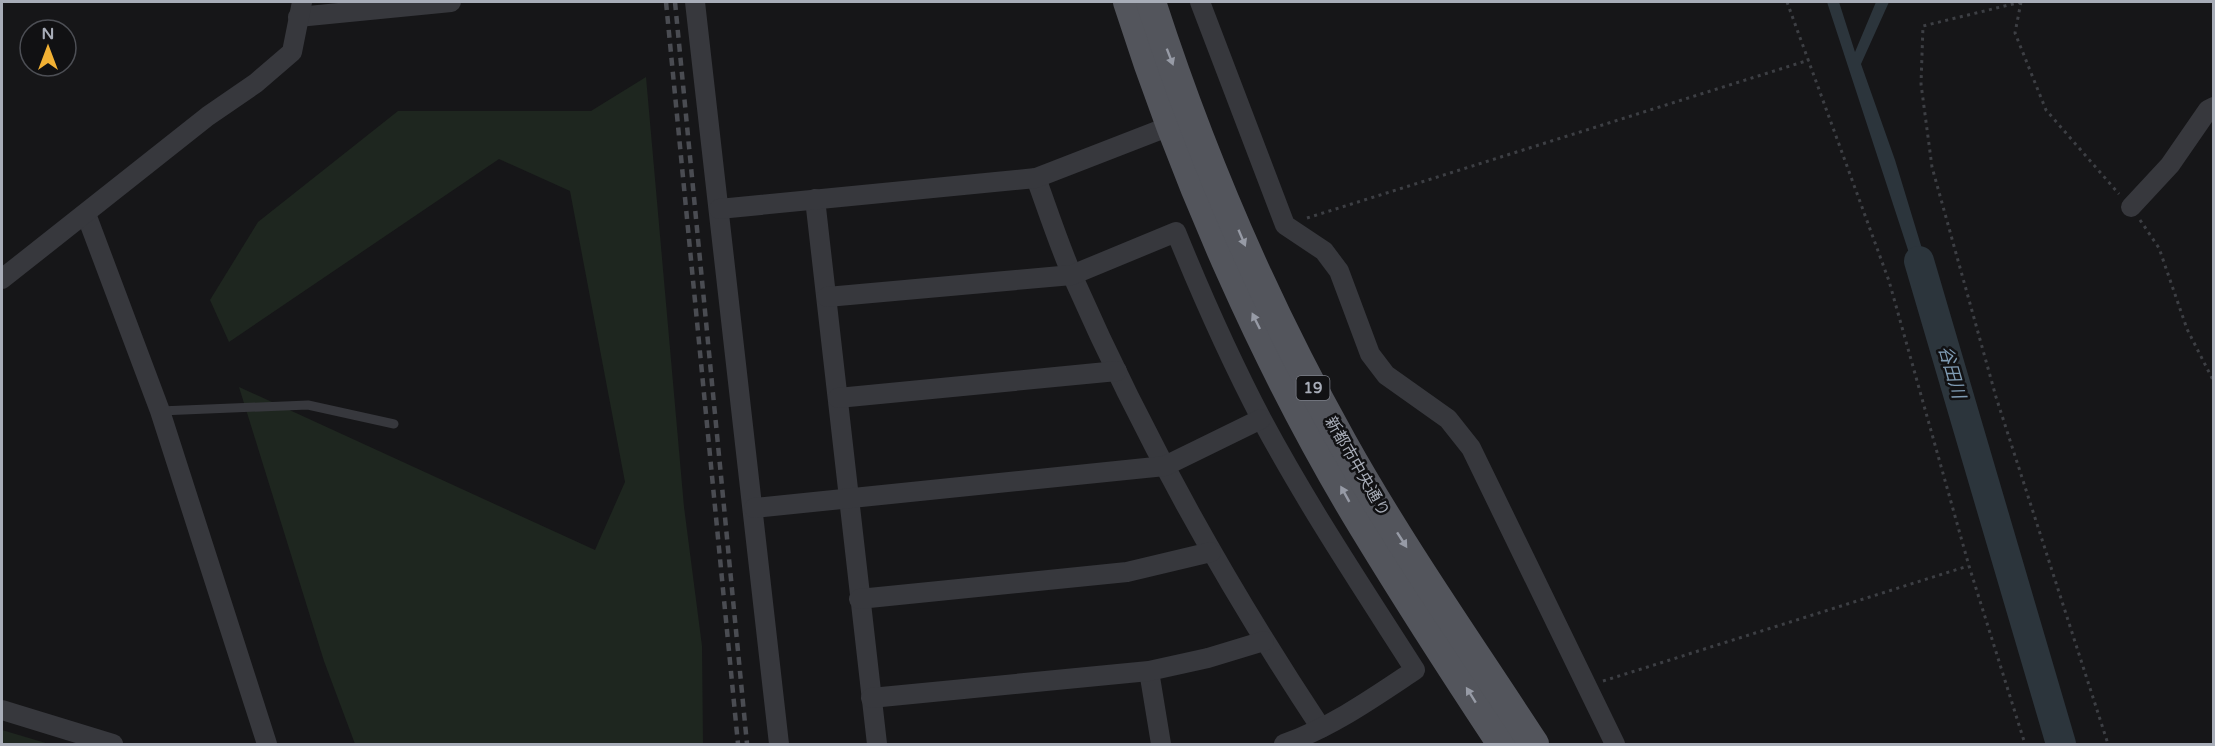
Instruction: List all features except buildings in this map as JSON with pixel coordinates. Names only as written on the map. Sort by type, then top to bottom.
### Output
[{"type":"main road","name":"新都市中央通り","points":[[1128,2],[1170,126],[1232,271],[1320,448],[1363,525],[1511,740]]},
{"type":"main road","name":"新都市中央通り","points":[[1151,2],[1204,148],[1253,266],[1298,360],[1343,444],[1391,524],[1511,740]]},
{"type":"street","points":[[2,279],[208,117],[256,83],[292,52],[300,9],[451,2]]},
{"type":"street","points":[[695,2],[779,744]]},
{"type":"street","points":[[1200,2],[1285,225],[1324,251],[1340,271],[1370,354],[1386,375],[1448,419],[1471,448],[1616,744]]},
{"type":"street","points":[[2131,207],[2170,165],[2208,110],[2214,107]]},
{"type":"street","points":[[719,208],[1036,178],[1170,126]]},
{"type":"street","points":[[1036,178],[1072,275],[1165,466],[1211,552],[1264,641],[1321,728]]},
{"type":"street","points":[[815,199],[877,744]]},
{"type":"street","points":[[86,214],[160,411],[267,744]]},
{"type":"street","points":[[827,297],[1072,275],[1176,232],[1200,291],[1261,418],[1313,510],[1415,670],[1366,703],[1321,728],[1284,744]]},
{"type":"street","points":[[838,398],[1117,371]]},
{"type":"street","points":[[754,508],[1165,466],[1261,418]]},
{"type":"street","points":[[860,599],[1127,572],[1211,552]]},
{"type":"street","points":[[871,698],[1149,671],[1208,658],[1264,641]]},
{"type":"street","points":[[1149,671],[1161,744]]},
{"type":"street","points":[[2,710],[113,744]]},
{"type":"lane","points":[[160,411],[308,405],[394,424]]},
{"type":"path","points":[[1787,2],[1889,281],[1969,566],[2025,744]]},
{"type":"path","points":[[2108,744],[1990,374],[1932,167],[1921,84],[1923,26],[2021,2],[2015,33],[2046,110],[2131,207],[2159,248],[2187,329],[2214,382]]},
{"type":"path","points":[[1285,225],[1809,60]]},
{"type":"path","points":[[1587,686],[1969,566]]},
{"type":"shaded area","points":[[1827,2],[1839,2],[1855,52],[1876,2],[1889,2],[1861,64],[1895,160],[1937,298],[1925,302]]},
{"type":"shaded area","points":[[646,77],[684,507],[702,646],[703,744],[355,744],[324,661],[239,387],[595,550],[625,482],[570,191],[499,159],[229,342],[210,300],[258,222],[398,111],[591,111]]},
{"type":"shaded area","points":[[2,730],[49,744],[2,744]]},
{"type":"waterway","name":"谷田川","points":[[1919,261],[2061,744]]},
{"type":"railway","points":[[666,2],[738,744]]},
{"type":"railway","points":[[675,2],[747,744]]}]
